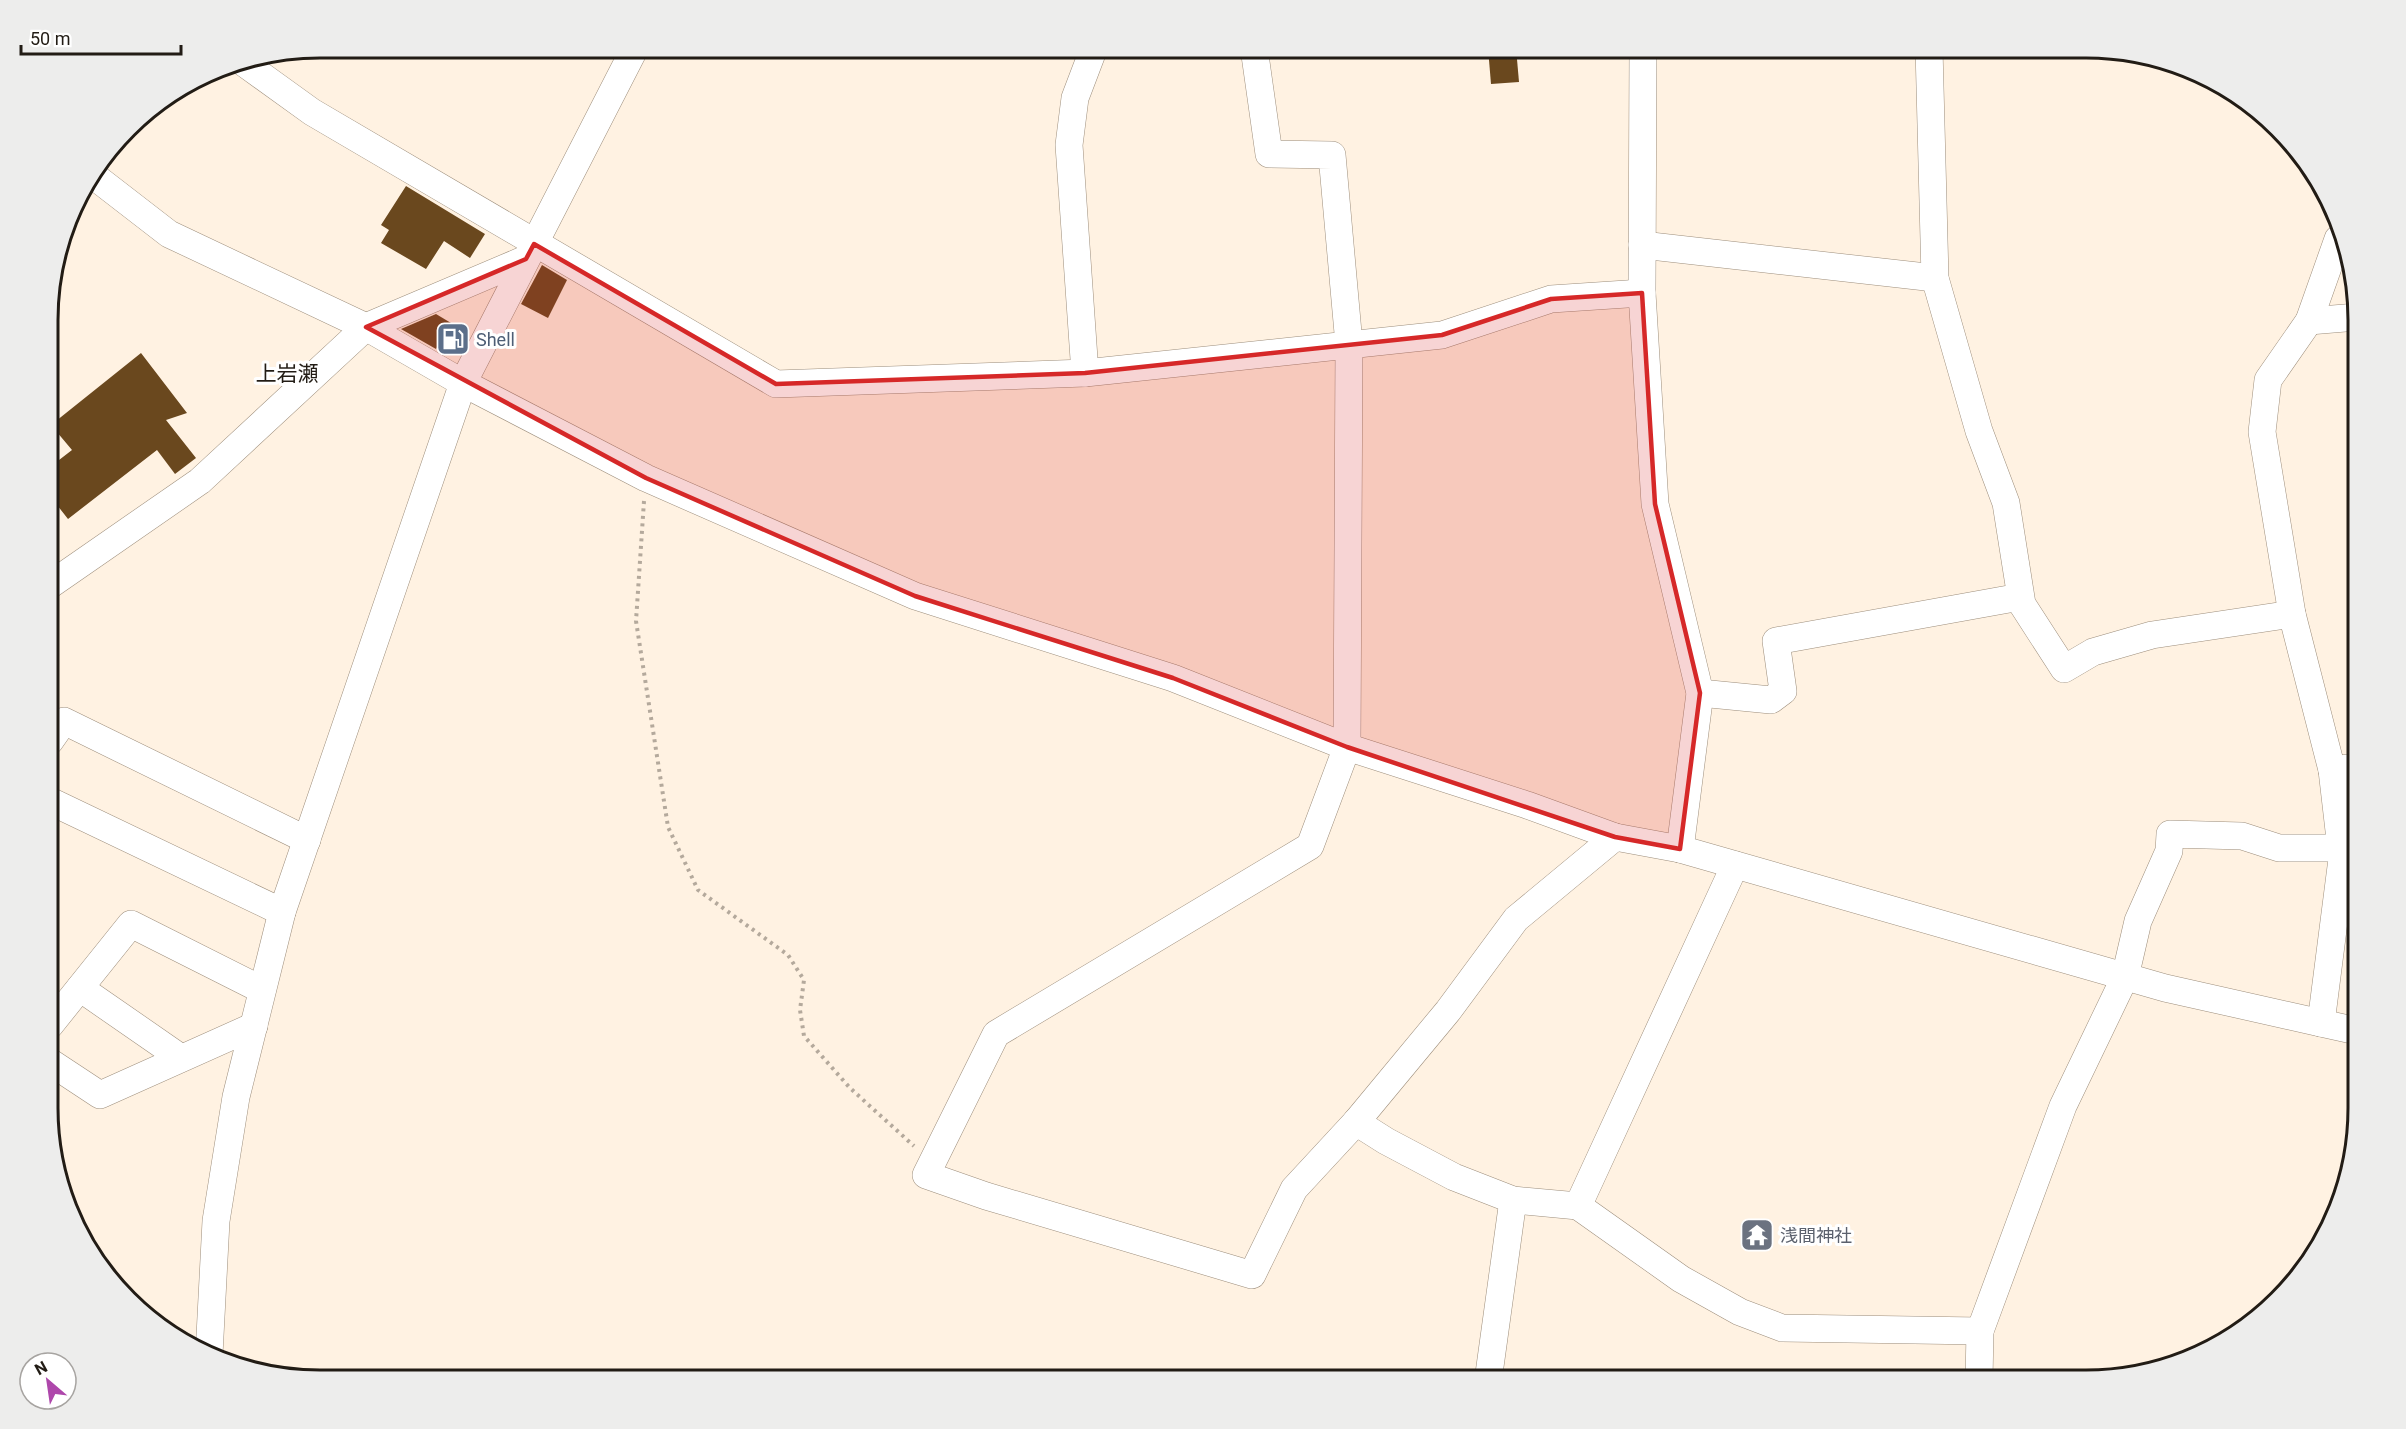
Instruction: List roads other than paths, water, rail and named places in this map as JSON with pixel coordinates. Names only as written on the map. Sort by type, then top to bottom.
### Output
[{"type":"street","points":[[209,1345],[216,1221],[236,1097],[282,912],[463,383],[630,58]]},
{"type":"street","points":[[1085,373],[1069,145],[1075,98],[1090,58]]},
{"type":"street","points":[[1255,58],[1269,154],[1332,154],[1349,344],[1347,747],[1310,846],[996,1035],[926,1175],[986,1196],[1252,1275],[1294,1189],[1356,1122],[1448,1011],[1516,919],[1615,837]]},
{"type":"street","points":[[1644,58],[1642,293],[1655,504],[1701,693],[1680,849]]},
{"type":"street","points":[[1929,58],[1935,278],[1979,431],[2006,503],[2022,604],[2064,669],[2093,652],[2152,635],[2292,614]]},
{"type":"street","points":[[251,68],[312,112],[530,251],[776,384],[1085,373],[1442,335],[1551,298],[1642,293]]},
{"type":"street","points":[[100,180],[169,234],[366,327],[463,383],[646,478],[915,597],[1173,678],[1347,747],[1527,805],[1615,837],[1680,849],[2165,988],[2348,1028]]},
{"type":"street","points":[[1642,245],[1935,278]]},
{"type":"street","points":[[2321,1023],[2342,859],[2345,769],[2292,614],[2262,432],[2268,380],[2309,321],[2336,245]]},
{"type":"street","points":[[58,579],[200,481],[366,327],[530,251]]},
{"type":"street","points":[[2309,321],[2348,318]]},
{"type":"street","points":[[1701,693],[1771,700],[1783,691],[1776,641],[2020,597]]},
{"type":"street","points":[[58,730],[64,721],[307,840]]},
{"type":"street","points":[[58,805],[282,912]]},
{"type":"street","points":[[1979,1370],[1980,1331],[2062,1106],[2125,977],[2138,921],[2169,851],[2170,834],[2242,836],[2279,848],[2341,848]]},
{"type":"street","points":[[1578,1206],[1735,865]]},
{"type":"street","points":[[58,1015],[131,924],[262,990]]},
{"type":"street","points":[[80,988],[181,1059]]},
{"type":"street","points":[[58,1067],[100,1095],[254,1026]]},
{"type":"street","points":[[1356,1122],[1386,1142],[1454,1177],[1513,1200],[1578,1206],[1681,1279],[1740,1312],[1782,1328],[1980,1331]]},
{"type":"street","points":[[1490,1370],[1513,1200]]},
{"type":"place","name":"Shell","points":[[453,339]]},
{"type":"place","name":"浅間神社","points":[[1757,1235]]},
{"type":"district","name":"上岩瀬","points":[[287,374]]}]
